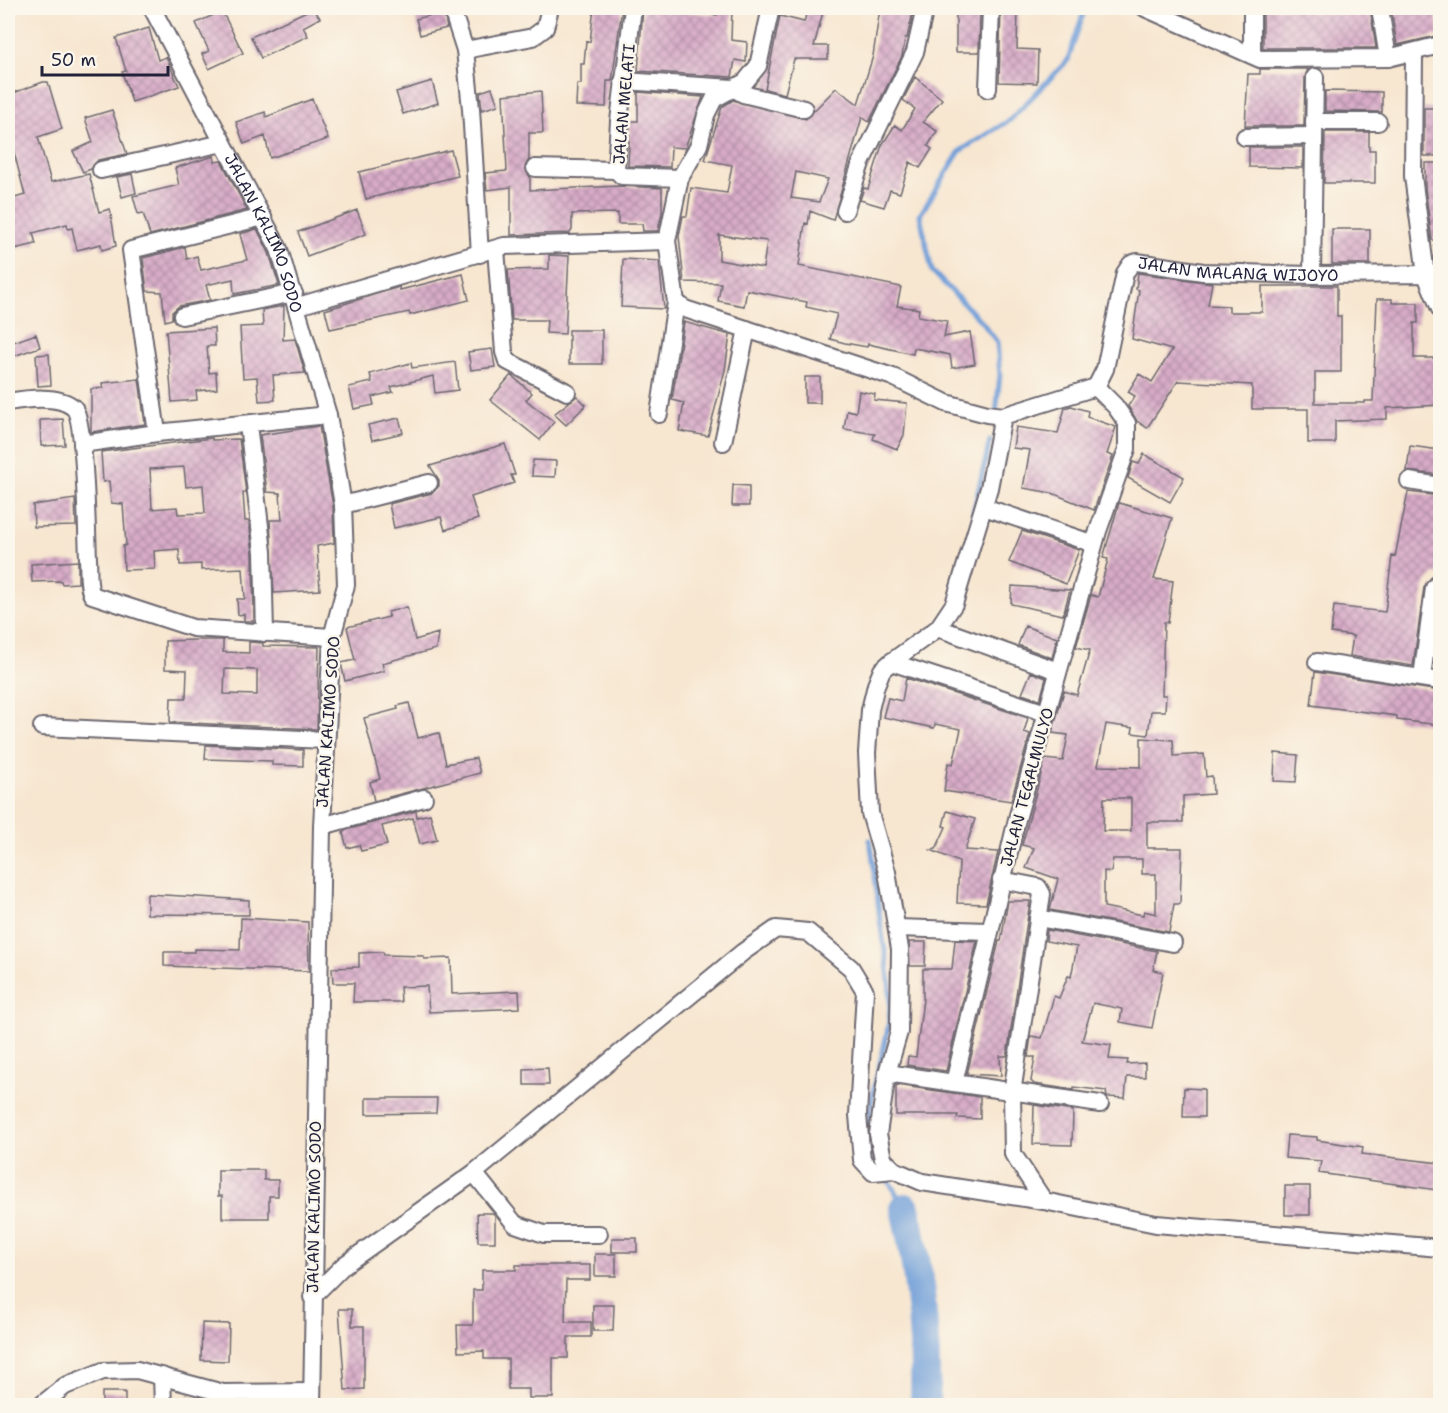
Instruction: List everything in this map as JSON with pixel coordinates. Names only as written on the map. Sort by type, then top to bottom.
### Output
[{"type":"street","name":"JALAN KALIMO SODO","points":[[152,8],[279,249],[296,299],[328,415],[343,505],[346,585],[332,637],[322,826],[312,1399]]},
{"type":"street","points":[[465,50],[533,36],[545,28],[550,8]]},
{"type":"street","name":"JALAN MELATI","points":[[633,8],[623,81],[616,170],[622,176],[680,178]]},
{"type":"street","points":[[659,414],[676,302],[667,241],[680,178],[699,145],[706,115],[714,99],[745,82],[758,66],[771,8]]},
{"type":"street","points":[[845,211],[861,163],[915,52],[925,8]]},
{"type":"street","points":[[988,89],[991,8]]},
{"type":"street","points":[[1145,8],[1260,59],[1388,58],[1440,45]]},
{"type":"street","points":[[1246,52],[1252,8]]},
{"type":"street","points":[[1380,8],[1388,58]]},
{"type":"street","points":[[455,19],[465,50],[500,248],[504,352],[507,361],[567,392]]},
{"type":"street","points":[[1414,52],[1413,176],[1440,309]]},
{"type":"street","points":[[1312,275],[1315,77]]},
{"type":"street","points":[[623,81],[733,88],[743,94],[804,109]]},
{"type":"street","points":[[1245,137],[1378,122]]},
{"type":"street","points":[[101,170],[223,143]]},
{"type":"street","points":[[536,168],[616,170]]},
{"type":"street","points":[[157,433],[131,250],[263,217]]},
{"type":"street","points":[[182,316],[296,299],[500,248],[667,241]]},
{"type":"street","name":"JALAN MALANG WIJOYO","points":[[1096,387],[1105,369],[1122,283],[1131,264],[1145,261],[1203,272],[1433,275]]},
{"type":"street","points":[[676,302],[685,309],[893,377],[946,403],[996,415],[1096,387]]},
{"type":"street","points":[[723,442],[747,329]]},
{"type":"street","name":"JALAN TEGALMULYO","points":[[1044,1201],[1013,1154],[1012,1093],[1042,890],[1001,880],[1094,544],[1127,449],[1129,432],[1126,423],[1115,406],[1096,387]]},
{"type":"street","points":[[8,402],[24,399],[58,400],[73,407],[77,413],[82,444],[92,595],[177,625],[332,637]]},
{"type":"street","points":[[82,444],[157,433],[328,415]]},
{"type":"street","points":[[887,1170],[878,1134],[888,1073],[899,1032],[900,949],[887,872],[870,813],[867,784],[870,710],[882,670],[938,628],[954,604],[984,507],[996,415]]},
{"type":"street","points":[[248,424],[263,552],[265,633]]},
{"type":"street","points":[[1409,481],[1440,486]]},
{"type":"street","points":[[343,505],[429,483]]},
{"type":"street","points":[[984,507],[1094,544]]},
{"type":"street","points":[[1422,677],[1434,588],[1440,583]]},
{"type":"street","points":[[938,628],[1058,671]]},
{"type":"street","points":[[891,662],[1046,713]]},
{"type":"street","points":[[1317,662],[1440,681]]},
{"type":"street","points":[[42,727],[326,740]]},
{"type":"street","points":[[322,826],[424,798]]},
{"type":"street","points":[[954,1083],[1001,880]]},
{"type":"street","points":[[1038,918],[1173,943]]},
{"type":"street","points":[[312,1296],[345,1265],[474,1173],[770,931],[787,928],[808,932],[831,950],[851,968],[865,991],[858,1136],[861,1160],[868,1170],[887,1170],[922,1182],[1044,1201],[1156,1224],[1440,1248]]},
{"type":"street","points":[[897,928],[988,931]]},
{"type":"street","points":[[888,1073],[1012,1093],[1100,1104]]},
{"type":"street","points":[[474,1173],[515,1224],[544,1234],[599,1234]]},
{"type":"street","points":[[40,1406],[65,1386],[103,1371],[137,1370],[224,1394],[312,1399]]},
{"type":"street","points":[[162,1376],[163,1406]]},
{"type":"building","points":[[313,8],[320,18],[303,27],[308,36],[261,58],[251,37]]},
{"type":"building","points":[[594,8],[622,8],[612,81],[607,81],[606,107],[576,106],[577,84],[581,84],[581,64],[584,64],[586,41],[590,42]]},
{"type":"building","points":[[643,8],[672,8],[671,10],[717,15],[718,8],[732,8],[731,40],[747,42],[746,62],[735,60],[732,77],[638,71]]},
{"type":"building","points":[[808,8],[824,8],[814,46],[828,46],[828,59],[794,59],[785,94],[765,89],[780,16],[804,22]]},
{"type":"building","points":[[880,8],[914,8],[902,56],[869,122],[862,117],[833,220],[810,211],[808,224],[805,223],[799,266],[901,287],[897,306],[919,309],[918,316],[947,321],[944,337],[970,332],[975,364],[952,368],[950,355],[914,348],[913,354],[868,344],[867,347],[830,339],[837,314],[806,307],[807,302],[747,290],[744,306],[718,301],[721,283],[684,282],[679,236],[683,216],[687,216],[691,188],[727,193],[732,165],[705,160],[722,107],[733,100],[806,119],[836,88],[858,104],[873,56]],"holes":[[[796,172],[828,179],[819,202],[791,198]],[[719,235],[767,241],[763,268],[719,260]]]},
{"type":"building","points":[[1001,8],[1018,8],[1017,49],[1038,50],[1037,83],[999,82]]},
{"type":"building","points":[[1263,8],[1370,8],[1376,48],[1263,48]]},
{"type":"building","points":[[1391,8],[1434,8],[1440,35],[1397,45]]},
{"type":"building","points":[[956,9],[980,10],[979,52],[956,52]]},
{"type":"building","points":[[222,11],[243,53],[209,69],[202,54],[209,51],[196,23]]},
{"type":"building","points":[[444,12],[447,28],[420,35],[416,19]]},
{"type":"building","points":[[149,28],[158,60],[166,57],[179,86],[132,102],[122,72],[126,71],[116,38]]},
{"type":"building","points":[[1260,69],[1308,69],[1305,77],[1304,126],[1245,126],[1248,74],[1260,74]]},
{"type":"building","points":[[915,77],[942,99],[923,122],[937,131],[928,146],[932,149],[920,168],[910,162],[900,193],[890,190],[884,207],[860,200],[864,188],[868,189],[882,145],[895,125],[902,130],[915,109],[903,100]]},
{"type":"building","points":[[432,81],[438,103],[403,114],[396,92]]},
{"type":"building","points":[[48,82],[62,129],[38,137],[51,182],[89,174],[99,212],[110,209],[116,246],[102,250],[101,244],[77,250],[72,228],[68,229],[67,224],[33,233],[36,244],[14,249],[10,230],[14,229],[8,200],[25,195],[8,129],[8,95]]},
{"type":"building","points":[[492,88],[498,105],[482,110],[480,92]]},
{"type":"building","points":[[541,91],[543,133],[529,133],[529,159],[525,167],[530,177],[530,190],[620,186],[662,188],[662,212],[658,231],[643,231],[642,224],[618,224],[618,213],[572,214],[570,233],[511,235],[511,187],[487,190],[485,173],[507,171],[503,95]]},
{"type":"building","points":[[1325,91],[1382,92],[1382,112],[1325,111]]},
{"type":"building","points":[[638,92],[703,97],[685,148],[671,147],[670,167],[628,166],[630,121],[638,121]]},
{"type":"building","points":[[312,99],[328,139],[270,158],[265,136],[244,144],[236,122],[265,112],[266,117]]},
{"type":"building","points":[[1424,108],[1437,108],[1437,156],[1424,156]]},
{"type":"building","points":[[112,110],[127,154],[98,160],[91,169],[83,172],[73,151],[93,142],[85,118]]},
{"type":"building","points":[[1325,132],[1369,132],[1369,150],[1375,150],[1375,183],[1324,183]]},
{"type":"building","points":[[1249,147],[1303,147],[1303,168],[1249,167]]},
{"type":"building","points":[[451,150],[458,176],[366,199],[359,172]]},
{"type":"building","points":[[214,156],[215,162],[221,161],[247,210],[150,235],[143,213],[138,214],[133,196],[179,185],[175,168]]},
{"type":"building","points":[[1425,163],[1440,163],[1440,240],[1432,240],[1425,188]]},
{"type":"building","points":[[132,174],[136,193],[122,197],[117,177]]},
{"type":"building","points":[[357,210],[366,234],[307,256],[298,232]]},
{"type":"building","points":[[257,229],[269,253],[279,285],[234,294],[233,279],[206,285],[210,300],[179,306],[172,312],[172,319],[165,321],[162,292],[147,291],[143,258],[185,247],[187,259],[197,256],[201,270],[247,260],[240,234]]},
{"type":"building","points":[[1332,229],[1370,229],[1370,264],[1332,264]]},
{"type":"building","points":[[549,255],[569,256],[565,334],[546,333],[547,320],[512,320],[508,270],[549,269]]},
{"type":"building","points":[[623,259],[659,261],[664,309],[621,307]]},
{"type":"building","points":[[1138,273],[1212,283],[1208,305],[1229,306],[1229,312],[1262,312],[1262,286],[1337,286],[1337,316],[1341,316],[1341,372],[1315,372],[1315,403],[1373,401],[1377,299],[1392,299],[1392,303],[1418,303],[1418,323],[1414,323],[1414,358],[1440,358],[1440,405],[1387,408],[1387,419],[1335,421],[1335,443],[1308,443],[1308,409],[1252,409],[1252,385],[1178,381],[1147,428],[1137,421],[1128,406],[1135,396],[1128,392],[1139,374],[1152,382],[1172,350],[1132,339],[1139,290],[1136,289]]},
{"type":"building","points":[[463,274],[469,300],[410,315],[409,312],[330,329],[325,310],[399,287],[400,290]]},
{"type":"building","points":[[284,306],[283,340],[295,339],[305,373],[273,375],[275,400],[259,401],[257,377],[243,378],[240,327],[263,326],[262,310]]},
{"type":"building","points":[[684,322],[730,335],[725,370],[708,436],[679,431],[684,403],[672,400]]},
{"type":"building","points":[[214,328],[215,346],[207,346],[209,373],[216,372],[217,389],[196,391],[197,400],[172,402],[166,331]]},
{"type":"building","points":[[569,330],[602,330],[602,364],[569,364]]},
{"type":"building","points":[[36,334],[40,347],[8,358],[8,344]]},
{"type":"building","points":[[492,349],[495,367],[471,370],[468,352]]},
{"type":"building","points":[[49,354],[51,385],[38,386],[36,355]]},
{"type":"building","points":[[455,362],[458,390],[435,393],[433,376],[391,387],[393,392],[372,397],[374,405],[354,409],[349,387],[372,382],[370,374],[411,363],[412,368]]},
{"type":"building","points":[[511,375],[532,393],[526,400],[554,422],[540,440],[490,400]]},
{"type":"building","points":[[805,377],[820,377],[820,403],[805,403]]},
{"type":"building","points":[[139,379],[145,424],[91,432],[91,389],[103,388],[102,383]]},
{"type":"building","points":[[859,391],[875,394],[874,400],[907,403],[904,435],[897,449],[873,439],[875,434],[844,429],[847,410],[856,412]]},
{"type":"building","points":[[577,396],[586,405],[566,425],[554,414]]},
{"type":"building","points":[[1071,406],[1088,411],[1087,417],[1116,427],[1107,454],[1113,456],[1094,510],[1052,493],[1023,488],[1030,450],[1013,448],[1016,427],[1058,433],[1065,408]]},
{"type":"building","points":[[399,418],[403,433],[372,440],[368,425]]},
{"type":"building","points":[[63,419],[65,445],[41,446],[40,420]]},
{"type":"building","points":[[319,426],[333,506],[334,543],[317,546],[320,590],[274,593],[270,520],[282,520],[280,493],[267,492],[260,435]]},
{"type":"building","points":[[212,438],[212,440],[239,439],[246,493],[243,493],[245,521],[249,521],[253,553],[254,621],[244,621],[244,614],[238,615],[237,599],[245,599],[243,568],[201,570],[201,564],[180,565],[179,549],[154,551],[155,569],[124,570],[123,546],[126,545],[123,504],[111,503],[109,481],[103,482],[101,452]],"holes":[[[184,467],[186,487],[203,485],[205,513],[178,514],[177,507],[152,509],[150,469]]]},
{"type":"building","points":[[505,444],[515,475],[511,475],[514,483],[471,497],[478,519],[445,530],[441,517],[394,528],[389,504],[432,493],[439,486],[439,480],[430,466]]},
{"type":"building","points":[[1410,446],[1440,450],[1440,475],[1407,471]]},
{"type":"building","points":[[1144,454],[1184,477],[1170,502],[1128,478],[1133,462],[1139,464]]},
{"type":"building","points":[[533,460],[556,461],[555,477],[532,476]]},
{"type":"building","points":[[733,485],[749,486],[749,506],[732,506]]},
{"type":"building","points":[[1408,492],[1440,496],[1440,573],[1433,575],[1424,587],[1413,666],[1350,656],[1353,636],[1331,633],[1334,606],[1385,612],[1392,556],[1395,557]]},
{"type":"building","points":[[75,499],[76,526],[34,527],[33,505]]},
{"type":"building","points":[[1119,503],[1172,518],[1154,579],[1173,581],[1168,623],[1164,622],[1162,695],[1166,695],[1165,711],[1151,711],[1148,735],[1132,733],[1133,728],[1106,724],[1098,766],[1141,767],[1141,738],[1173,740],[1174,756],[1204,754],[1206,777],[1212,776],[1213,794],[1183,796],[1183,822],[1147,822],[1147,848],[1182,848],[1180,904],[1174,904],[1169,932],[1050,910],[1058,879],[1026,868],[1034,848],[1022,845],[1045,759],[1063,761],[1068,735],[1052,733],[1064,691],[1077,695],[1090,650],[1076,647],[1091,595],[1098,597],[1108,559],[1103,558]],"holes":[[[1104,798],[1131,798],[1131,831],[1103,831]],[[1113,859],[1142,859],[1142,874],[1156,874],[1156,914],[1144,911],[1143,915],[1104,907],[1104,871],[1111,872]]]},
{"type":"building","points":[[1022,531],[1079,550],[1066,584],[1009,562]]},
{"type":"building","points":[[78,561],[78,583],[32,582],[31,564]]},
{"type":"building","points":[[1012,586],[1070,590],[1063,615],[1011,604]]},
{"type":"building","points":[[407,607],[415,640],[438,633],[436,649],[382,663],[384,671],[345,681],[341,663],[355,660],[347,627],[389,617],[388,612]]},
{"type":"building","points":[[1025,626],[1057,638],[1052,658],[1018,645]]},
{"type":"building","points":[[223,640],[223,652],[249,653],[249,642],[263,643],[263,646],[319,647],[317,729],[170,722],[171,698],[186,698],[187,670],[165,669],[165,641]],"holes":[[[225,669],[257,670],[257,695],[224,694]]]},
{"type":"building","points":[[1031,672],[1046,678],[1040,700],[1022,694]]},
{"type":"building","points":[[1315,672],[1440,691],[1440,725],[1397,720],[1397,716],[1311,705]]},
{"type":"building","points":[[906,678],[1028,718],[1024,732],[1030,734],[1011,801],[944,791],[948,763],[953,764],[961,729],[935,724],[934,728],[883,717],[888,698],[902,701]]},
{"type":"building","points":[[409,703],[418,738],[439,733],[446,764],[476,758],[480,773],[374,801],[370,782],[380,779],[364,718],[398,709],[397,706]]},
{"type":"building","points":[[206,745],[303,750],[303,766],[272,765],[272,761],[205,759]]},
{"type":"building","points":[[1275,753],[1298,755],[1296,782],[1274,781]]},
{"type":"building","points":[[416,811],[417,817],[430,814],[437,840],[420,844],[413,818],[382,826],[387,845],[361,851],[359,845],[347,848],[343,833],[346,830]]},
{"type":"building","points":[[947,811],[975,819],[965,850],[998,852],[986,904],[957,903],[959,862],[931,850],[936,849],[946,827],[943,826]]},
{"type":"building","points":[[147,894],[249,900],[249,915],[147,914]]},
{"type":"building","points":[[1008,901],[1030,901],[1007,1056],[1000,1056],[1001,1076],[967,1074],[999,941],[1001,941]]},
{"type":"building","points":[[241,918],[308,922],[309,971],[164,966],[164,952],[194,952],[194,949],[240,950]]},
{"type":"building","points":[[1047,930],[1157,951],[1153,970],[1163,972],[1152,1028],[1120,1022],[1122,1009],[1093,1003],[1082,1041],[1111,1045],[1109,1059],[1128,1060],[1127,1064],[1145,1063],[1145,1077],[1127,1077],[1125,1098],[1107,1097],[1106,1091],[1074,1087],[1074,1090],[1034,1084],[1031,1081],[1035,1057],[1028,1057],[1031,1036],[1042,1038],[1054,996],[1059,998],[1068,976],[1071,977],[1077,947],[1046,941]]},
{"type":"building","points":[[955,940],[977,941],[946,1071],[907,1065],[908,1056],[916,1057],[923,999],[923,969],[952,969]]},
{"type":"building","points":[[909,942],[926,942],[925,966],[910,966]]},
{"type":"building","points":[[383,952],[384,955],[424,956],[424,959],[451,958],[452,994],[519,991],[520,1008],[429,1012],[427,986],[400,987],[401,1002],[353,1002],[354,983],[333,983],[332,968],[359,967],[359,953]]},
{"type":"building","points":[[548,1068],[549,1085],[524,1085],[524,1069]]},
{"type":"building","points":[[896,1085],[980,1097],[980,1119],[957,1118],[958,1115],[896,1115]]},
{"type":"building","points":[[1184,1088],[1204,1089],[1204,1117],[1183,1117]]},
{"type":"building","points":[[366,1098],[437,1098],[436,1113],[366,1114]]},
{"type":"building","points":[[1034,1105],[1073,1111],[1072,1145],[1033,1144]]},
{"type":"building","points":[[1287,1135],[1317,1137],[1317,1140],[1363,1147],[1362,1154],[1440,1163],[1437,1190],[1319,1173],[1321,1161],[1285,1158]]},
{"type":"building","points":[[218,1170],[264,1170],[264,1180],[278,1180],[278,1196],[269,1196],[269,1218],[222,1218],[222,1196],[218,1196]]},
{"type":"building","points":[[1285,1186],[1310,1186],[1310,1215],[1285,1215]]},
{"type":"building","points":[[477,1213],[495,1215],[495,1242],[478,1242]]},
{"type":"building","points":[[612,1238],[637,1238],[637,1252],[612,1252]]},
{"type":"building","points":[[595,1254],[616,1254],[616,1276],[595,1276]]},
{"type":"building","points":[[516,1265],[590,1265],[590,1280],[566,1280],[565,1322],[591,1322],[591,1337],[568,1337],[568,1358],[553,1358],[553,1398],[529,1398],[529,1389],[508,1389],[508,1359],[484,1359],[484,1351],[458,1352],[457,1325],[473,1325],[473,1290],[482,1290],[482,1270],[516,1270]]},
{"type":"building","points":[[593,1305],[614,1305],[613,1331],[593,1331]]},
{"type":"building","points":[[339,1309],[352,1309],[352,1326],[364,1326],[364,1389],[345,1390]]},
{"type":"building","points":[[202,1323],[229,1324],[228,1361],[201,1360]]},
{"type":"building","points":[[102,1392],[125,1392],[125,1406],[102,1406]]},
{"type":"waterway","points":[[996,414],[1000,375],[997,342],[981,321],[932,271],[920,215],[960,151],[1010,120],[1068,60],[1085,8]]},
{"type":"waterway","points":[[973,513],[990,441]]},
{"type":"waterway","points":[[870,840],[890,998],[889,1022],[870,1114],[871,1150],[878,1165]]},
{"type":"waterway","points":[[885,1175],[905,1208]]},
{"type":"waterway","points":[[905,1208],[915,1257],[921,1306],[925,1356],[925,1406]]}]
